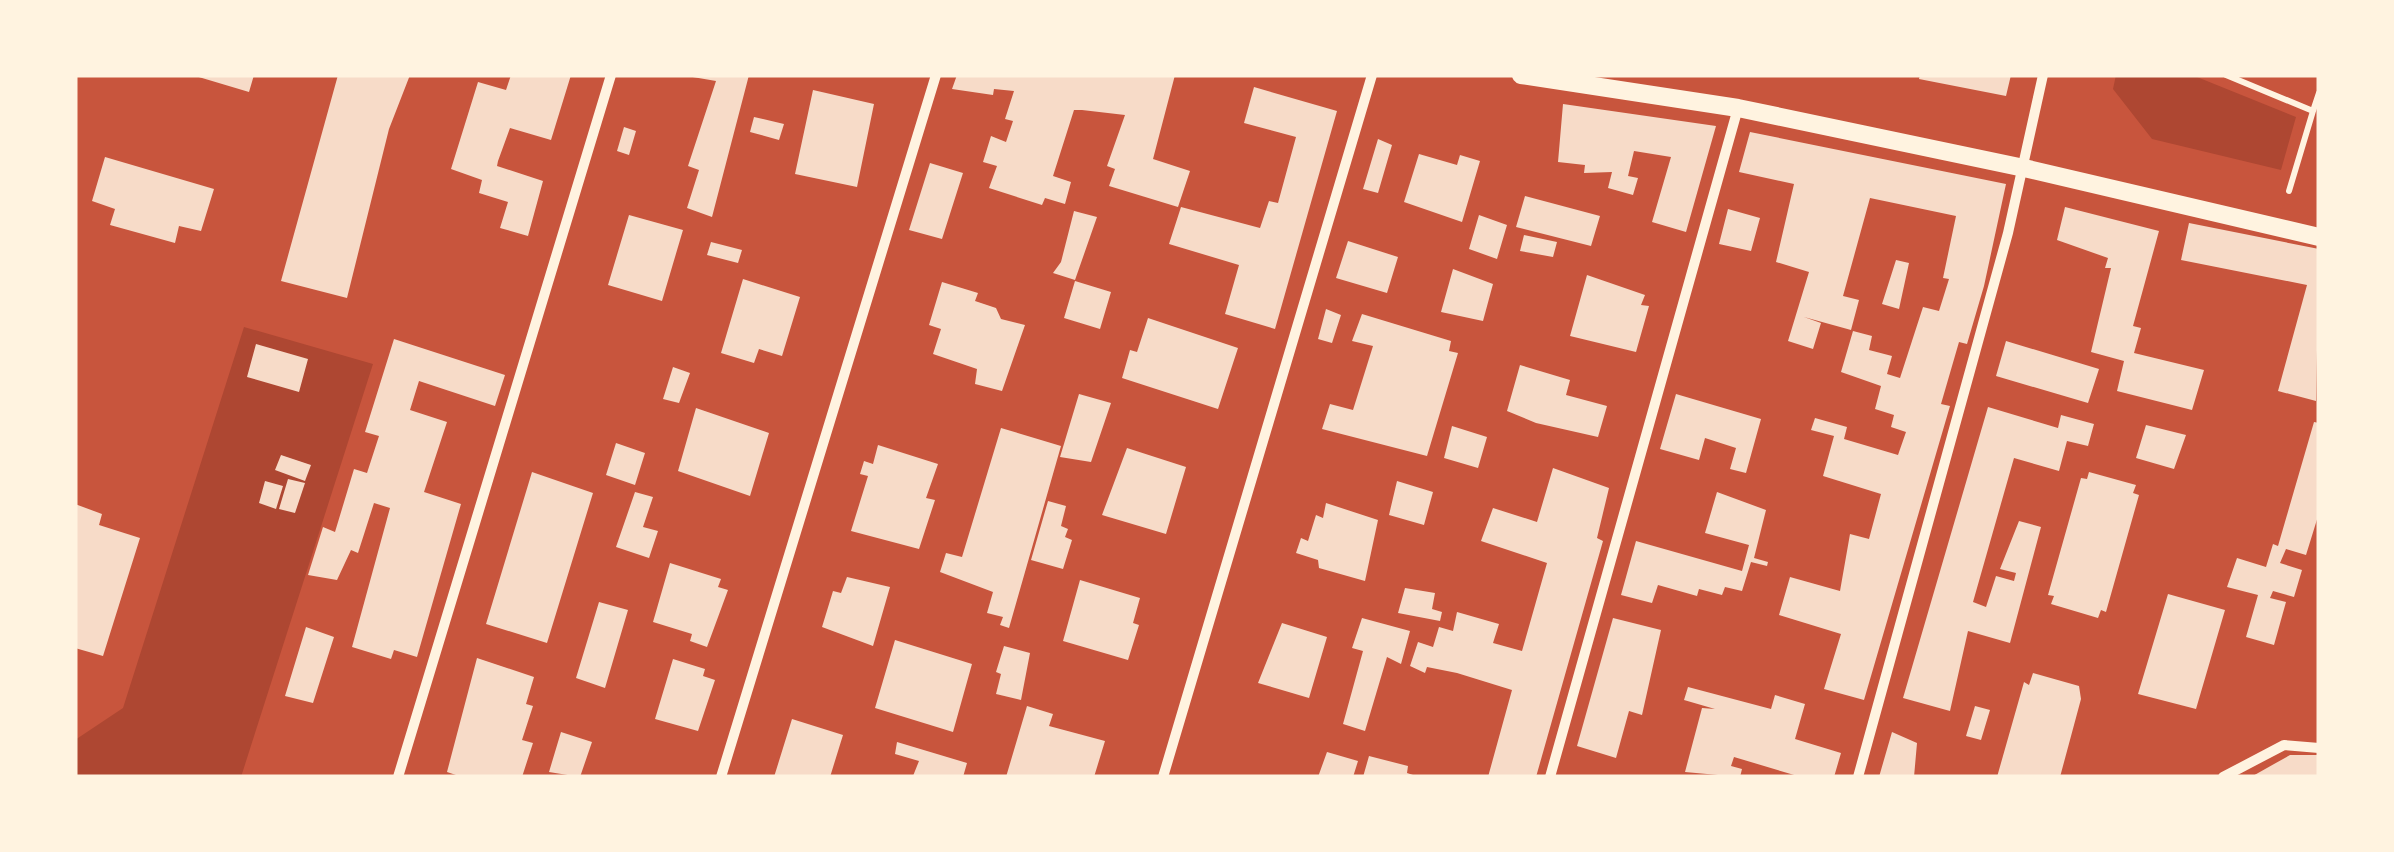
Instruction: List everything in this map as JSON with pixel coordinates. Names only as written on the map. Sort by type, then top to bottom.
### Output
[{"type":"street","points":[[398,777],[611,75]]},
{"type":"street","points":[[721,777],[936,75]]},
{"type":"street","points":[[1163,777],[1372,75]]},
{"type":"street","points":[[1521,75],[1738,108],[2024,168],[2319,237]]},
{"type":"street","points":[[1858,777],[2024,168],[2043,75]]},
{"type":"street","points":[[1550,777],[1738,108]]},
{"type":"street","points":[[2224,777],[2284,745],[2319,748]]},
{"type":"path","points":[[2226,75],[2313,111]]},
{"type":"path","points":[[2289,191],[2319,93]]},
{"type":"shaded area","points":[[2116,75],[2192,75],[2296,117],[2281,170],[2152,139],[2113,89]]},
{"type":"shaded area","points":[[244,327],[373,364],[241,777],[75,777],[75,740],[123,708]]},
{"type":"building","points":[[192,75],[254,75],[249,92]]},
{"type":"building","points":[[338,75],[410,75],[389,129],[347,298],[281,281]]},
{"type":"building","points":[[511,75],[571,75],[551,140],[510,128],[498,161],[497,166],[543,181],[528,236],[500,228],[508,202],[479,193],[482,180],[451,169],[478,82],[506,90]]},
{"type":"building","points":[[681,75],[749,75],[712,217],[687,208],[699,170],[688,166],[716,81]]},
{"type":"building","points":[[957,75],[1175,75],[1153,159],[1190,171],[1178,207],[1109,186],[1115,169],[1107,166],[1125,115],[1082,110],[1074,110],[1053,176],[1071,182],[1065,204],[1045,198],[1042,205],[989,188],[997,166],[983,162],[991,136],[1006,142],[1013,121],[1005,119],[1014,91],[994,89],[993,95],[952,89]]},
{"type":"building","points":[[1920,75],[2011,75],[2006,96],[1919,79]]},
{"type":"building","points":[[1254,87],[1337,111],[1275,329],[1225,314],[1239,265],[1169,244],[1181,207],[1260,228],[1269,201],[1278,203],[1296,137],[1244,123]]},
{"type":"building","points":[[813,90],[874,104],[857,187],[795,174]]},
{"type":"building","points":[[1563,104],[1716,126],[1686,232],[1652,222],[1671,157],[1634,151],[1628,176],[1638,178],[1633,195],[1608,188],[1612,172],[1584,173],[1585,165],[1558,162]]},
{"type":"building","points":[[754,117],[784,124],[779,140],[750,132]]},
{"type":"building","points":[[624,127],[636,131],[629,155],[617,151]]},
{"type":"building","points":[[1750,132],[2006,184],[1984,286],[1967,344],[1959,342],[1941,404],[1950,406],[1864,700],[1824,689],[1841,634],[1779,615],[1790,577],[1840,591],[1850,534],[1869,539],[1881,494],[1823,476],[1834,436],[1811,430],[1815,418],[1847,427],[1844,439],[1898,455],[1906,432],[1891,427],[1894,415],[1875,409],[1881,386],[1841,372],[1853,331],[1872,336],[1869,350],[1892,356],[1887,374],[1900,378],[1923,307],[1939,311],[1949,279],[1943,278],[1956,216],[1870,198],[1843,296],[1859,300],[1851,330],[1804,317],[1821,323],[1813,349],[1788,341],[1809,272],[1776,262],[1794,184],[1739,172]]},
{"type":"building","points":[[1378,139],[1392,145],[1378,193],[1363,189]]},
{"type":"building","points":[[1419,154],[1457,165],[1460,155],[1480,161],[1462,222],[1404,202]]},
{"type":"building","points":[[105,157],[214,189],[201,231],[179,226],[175,243],[110,225],[115,209],[92,201]]},
{"type":"building","points":[[930,163],[963,173],[942,239],[909,230]]},
{"type":"building","points":[[1525,196],[1600,216],[1591,246],[1516,227]]},
{"type":"building","points":[[2065,207],[2159,231],[2133,326],[2141,328],[2134,353],[2204,370],[2192,410],[2117,391],[2124,361],[2091,352],[2111,268],[2105,268],[2108,258],[2057,240]]},
{"type":"building","points":[[1728,209],[1760,218],[1751,251],[1719,244]]},
{"type":"building","points":[[1074,211],[1097,217],[1075,280],[1053,273],[1061,262]]},
{"type":"building","points":[[629,215],[683,230],[662,301],[608,285]]},
{"type":"building","points":[[1479,215],[1507,225],[1497,259],[1469,249]]},
{"type":"building","points":[[2189,223],[2319,249],[2316,401],[2278,391],[2307,285],[2181,260]]},
{"type":"building","points":[[1524,235],[1557,242],[1553,257],[1520,251]]},
{"type":"building","points":[[1348,241],[1398,257],[1387,293],[1336,278]]},
{"type":"building","points":[[711,242],[742,250],[738,263],[707,255]]},
{"type":"building","points":[[1896,260],[1909,263],[1899,309],[1882,304]]},
{"type":"building","points":[[1453,269],[1493,284],[1483,321],[1441,312]]},
{"type":"building","points":[[1587,275],[1645,295],[1641,305],[1649,306],[1636,352],[1570,336]]},
{"type":"building","points":[[743,279],[800,297],[782,356],[759,349],[754,363],[721,353]]},
{"type":"building","points":[[1075,281],[1111,292],[1100,329],[1064,318]]},
{"type":"building","points":[[942,282],[978,293],[975,301],[996,308],[1001,319],[1025,325],[1002,391],[975,384],[977,369],[933,354],[941,329],[929,325]]},
{"type":"building","points":[[1326,309],[1341,315],[1332,343],[1318,339]]},
{"type":"building","points":[[1362,314],[1451,341],[1449,351],[1458,353],[1427,456],[1322,429],[1330,404],[1353,410],[1373,346],[1352,341]]},
{"type":"building","points":[[1148,318],[1238,348],[1218,409],[1122,378],[1130,350],[1137,352]]},
{"type":"building","points":[[394,339],[505,375],[495,406],[419,381],[410,410],[447,422],[424,492],[461,504],[417,657],[394,650],[391,659],[352,647],[390,508],[374,503],[358,553],[351,550],[337,580],[308,575],[323,527],[335,532],[354,469],[367,473],[379,436],[365,432]]},
{"type":"building","points":[[2006,341],[2099,369],[2088,403],[1996,376]]},
{"type":"building","points":[[256,344],[308,359],[299,392],[247,377]]},
{"type":"building","points":[[1520,365],[1570,380],[1566,395],[1607,406],[1598,437],[1536,423],[1507,411]]},
{"type":"building","points":[[673,367],[690,373],[679,403],[663,399]]},
{"type":"building","points":[[1079,394],[1111,403],[1091,462],[1060,457]]},
{"type":"building","points":[[1676,394],[1761,419],[1746,473],[1730,469],[1736,448],[1705,438],[1699,460],[1660,449]]},
{"type":"building","points":[[1988,407],[2058,428],[2061,415],[2094,424],[2088,446],[2067,441],[2059,471],[2014,458],[1973,602],[1986,607],[1996,576],[2014,581],[2016,573],[2000,569],[2019,521],[2041,527],[2010,643],[1968,631],[1950,711],[1903,698]]},
{"type":"building","points":[[696,408],[769,433],[750,496],[678,471]]},
{"type":"building","points":[[2314,422],[2319,423],[2319,513],[2306,555],[2286,549],[2280,563],[2302,570],[2294,597],[2273,591],[2270,598],[2286,602],[2274,645],[2246,637],[2258,595],[2227,587],[2237,558],[2266,567],[2273,544],[2278,546]]},
{"type":"building","points":[[2146,425],[2186,435],[2174,469],[2136,458]]},
{"type":"building","points":[[1452,426],[1487,437],[1478,468],[1444,458]]},
{"type":"building","points":[[1001,428],[1061,446],[1009,628],[1000,625],[1003,617],[987,613],[993,592],[940,572],[946,553],[962,557]]},
{"type":"building","points":[[616,443],[645,453],[635,485],[606,475]]},
{"type":"building","points":[[878,445],[938,464],[926,498],[935,500],[919,549],[851,531],[868,476],[860,474],[864,461],[873,464]]},
{"type":"building","points":[[1127,448],[1186,467],[1166,534],[1102,515]]},
{"type":"building","points":[[281,455],[311,465],[305,481],[275,470]]},
{"type":"building","points":[[1553,468],[1609,488],[1597,538],[1603,541],[1536,777],[1488,777],[1512,690],[1457,673],[1427,667],[1425,673],[1410,666],[1418,642],[1433,647],[1439,627],[1453,631],[1457,612],[1499,624],[1493,643],[1522,651],[1547,563],[1481,541],[1493,508],[1537,522]]},
{"type":"building","points":[[532,472],[593,493],[547,643],[486,624]]},
{"type":"building","points":[[2089,472],[2136,485],[2133,493],[2139,495],[2106,612],[2101,610],[2098,618],[2051,604],[2054,596],[2048,595],[2081,478],[2087,479]]},
{"type":"building","points":[[288,479],[305,483],[295,513],[279,509]]},
{"type":"building","points":[[265,481],[283,486],[276,509],[259,503]]},
{"type":"building","points":[[1397,481],[1433,492],[1424,525],[1389,515]]},
{"type":"building","points":[[635,492],[653,497],[643,527],[658,531],[649,558],[616,547]]},
{"type":"building","points":[[1717,492],[1766,510],[1754,558],[1768,562],[1767,566],[1751,562],[1742,591],[1725,587],[1722,595],[1699,589],[1697,596],[1658,585],[1652,603],[1621,595],[1636,541],[1742,571],[1749,545],[1705,533]]},
{"type":"building","points":[[1048,501],[1066,506],[1061,526],[1068,529],[1065,537],[1072,540],[1063,569],[1031,560]]},
{"type":"building","points":[[1326,503],[1378,520],[1365,581],[1319,568],[1318,560],[1296,553],[1301,538],[1308,541],[1316,515],[1323,518]]},
{"type":"building","points":[[75,504],[102,514],[99,525],[140,538],[103,656],[75,648]]},
{"type":"building","points":[[670,563],[721,579],[718,587],[728,590],[707,647],[690,641],[692,634],[653,622]]},
{"type":"building","points":[[847,577],[890,587],[873,646],[822,627],[833,591],[841,593]]},
{"type":"building","points":[[1080,580],[1140,598],[1133,623],[1139,625],[1128,660],[1063,641]]},
{"type":"building","points":[[1405,588],[1435,593],[1432,609],[1442,612],[1440,621],[1398,613]]},
{"type":"building","points":[[2168,594],[2225,610],[2196,709],[2138,694]]},
{"type":"building","points":[[599,602],[628,610],[605,688],[576,678]]},
{"type":"building","points":[[1362,618],[1410,631],[1401,664],[1387,657],[1365,731],[1343,724],[1363,651],[1352,648]]},
{"type":"building","points":[[1613,618],[1661,630],[1642,715],[1629,711],[1616,758],[1577,746]]},
{"type":"building","points":[[1282,623],[1327,637],[1309,698],[1258,683]]},
{"type":"building","points":[[306,627],[334,637],[313,703],[285,696]]},
{"type":"building","points":[[895,640],[972,664],[953,732],[875,708]]},
{"type":"building","points":[[1004,646],[1030,653],[1021,700],[996,694],[1001,674],[996,672]]},
{"type":"building","points":[[477,658],[534,677],[526,704],[533,706],[522,740],[533,743],[522,777],[462,777],[447,772]]},
{"type":"building","points":[[673,659],[705,669],[703,676],[715,680],[698,731],[655,719]]},
{"type":"building","points":[[2033,673],[2079,686],[2081,699],[2060,777],[1997,777],[2024,682],[2029,685]]},
{"type":"building","points":[[1688,687],[1771,709],[1775,695],[1805,704],[1795,739],[1841,753],[1834,777],[1801,777],[1734,757],[1731,766],[1742,769],[1740,777],[1685,772],[1702,708],[1715,709],[1684,700]]},
{"type":"building","points":[[1027,706],[1053,714],[1049,726],[1105,741],[1094,777],[1006,777]]},
{"type":"building","points":[[1975,706],[1990,710],[1981,740],[1966,736]]},
{"type":"building","points":[[792,719],[843,735],[830,777],[774,777]]},
{"type":"building","points":[[561,732],[592,742],[580,777],[549,772]]},
{"type":"building","points":[[1892,732],[1917,743],[1914,777],[1879,777]]},
{"type":"building","points":[[897,742],[967,763],[963,777],[913,776],[919,761],[895,754]]},
{"type":"building","points":[[1327,752],[1358,761],[1353,777],[1318,777]]},
{"type":"building","points":[[2290,755],[2319,755],[2319,777],[2251,777]]},
{"type":"building","points":[[1369,756],[1408,766],[1407,773],[1419,777],[1363,777]]}]
